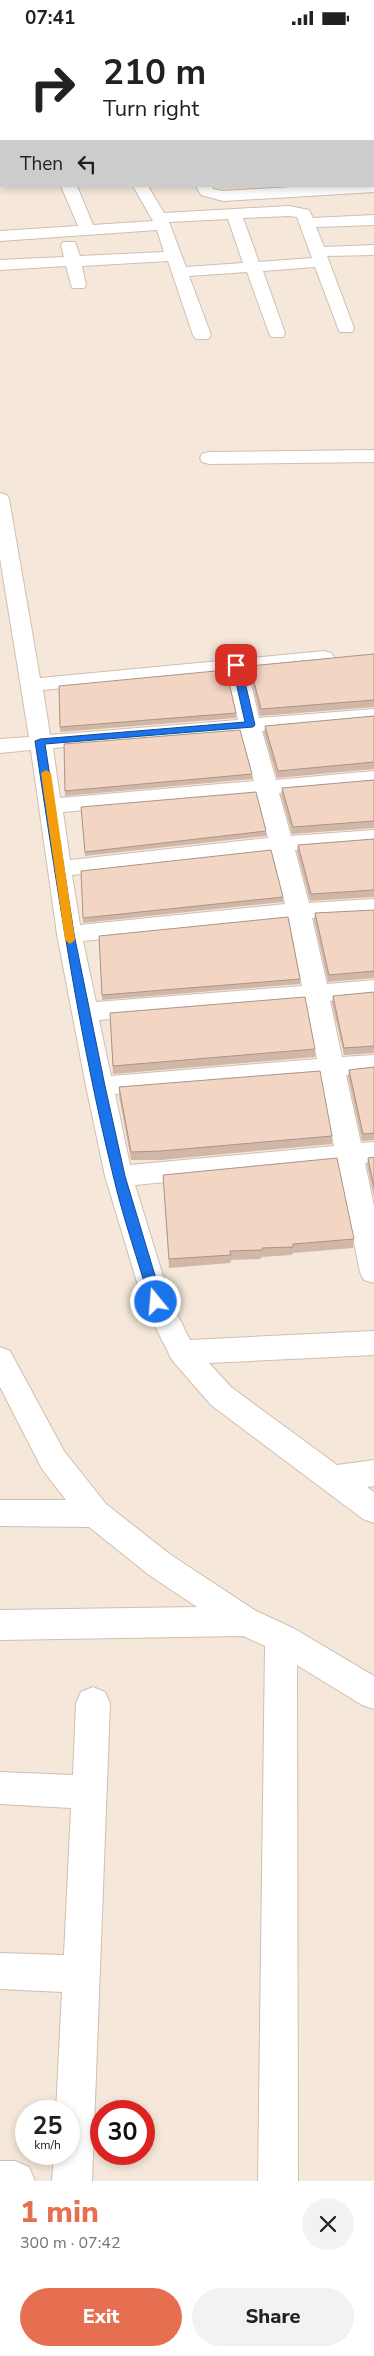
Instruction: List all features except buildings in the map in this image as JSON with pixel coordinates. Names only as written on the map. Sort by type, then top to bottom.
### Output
[{"type":"street","points":[[69,187],[87,230]]},
{"type":"street","points":[[141,187],[161,222],[202,335]]},
{"type":"street","points":[[204,187],[206,192],[223,196],[374,187]]},
{"type":"street","points":[[0,236],[66,232],[234,215],[298,211],[303,213],[308,223],[346,328]]},
{"type":"street","points":[[234,215],[277,333]]},
{"type":"street","points":[[308,223],[374,220]]},
{"type":"street","points":[[66,232],[78,285]]},
{"type":"street","points":[[180,272],[253,267],[374,249]]},
{"type":"street","points":[[0,265],[174,256]]},
{"type":"street","points":[[209,458],[374,456]]},
{"type":"street","points":[[0,499],[51,806],[69,934],[119,1176],[156,1302],[182,1352],[221,1396],[374,1510]]},
{"type":"street","points":[[30,685],[324,657]]},
{"type":"street","points":[[236,665],[299,911],[332,1068],[362,1153],[374,1272]]},
{"type":"street","points":[[0,746],[40,741],[374,715]]},
{"type":"street","points":[[51,806],[266,786],[374,779]]},
{"type":"street","points":[[60,869],[282,844],[374,837]]},
{"type":"street","points":[[69,934],[299,911],[374,907]]},
{"type":"street","points":[[84,1011],[374,989]]},
{"type":"street","points":[[99,1086],[374,1065]]},
{"type":"street","points":[[119,1176],[362,1153]]},
{"type":"street","points":[[182,1352],[374,1343]]},
{"type":"street","points":[[0,1359],[53,1460],[95,1514],[160,1565],[245,1621],[281,1638],[374,1694]]},
{"type":"street","points":[[334,1479],[374,1473]]},
{"type":"street","points":[[0,1513],[95,1514]]},
{"type":"street","points":[[0,1625],[245,1621]]},
{"type":"street","points":[[278,2181],[281,1638]]},
{"type":"street","points":[[72,2181],[93,1703]]},
{"type":"street","points":[[0,1788],[89,1792]]},
{"type":"street","points":[[0,1971],[81,1974]]},
{"type":"street","points":[[0,2181],[15,2181]]},
{"type":"shaded area","points":[[0,187],[374,187],[374,2181],[0,2181]]},
{"type":"slow traffic","points":[[46,773],[70,940]]},
{"type":"route","points":[[156,1302],[119,1176],[99,1086],[69,934],[40,741],[250,725],[236,665]]}]
